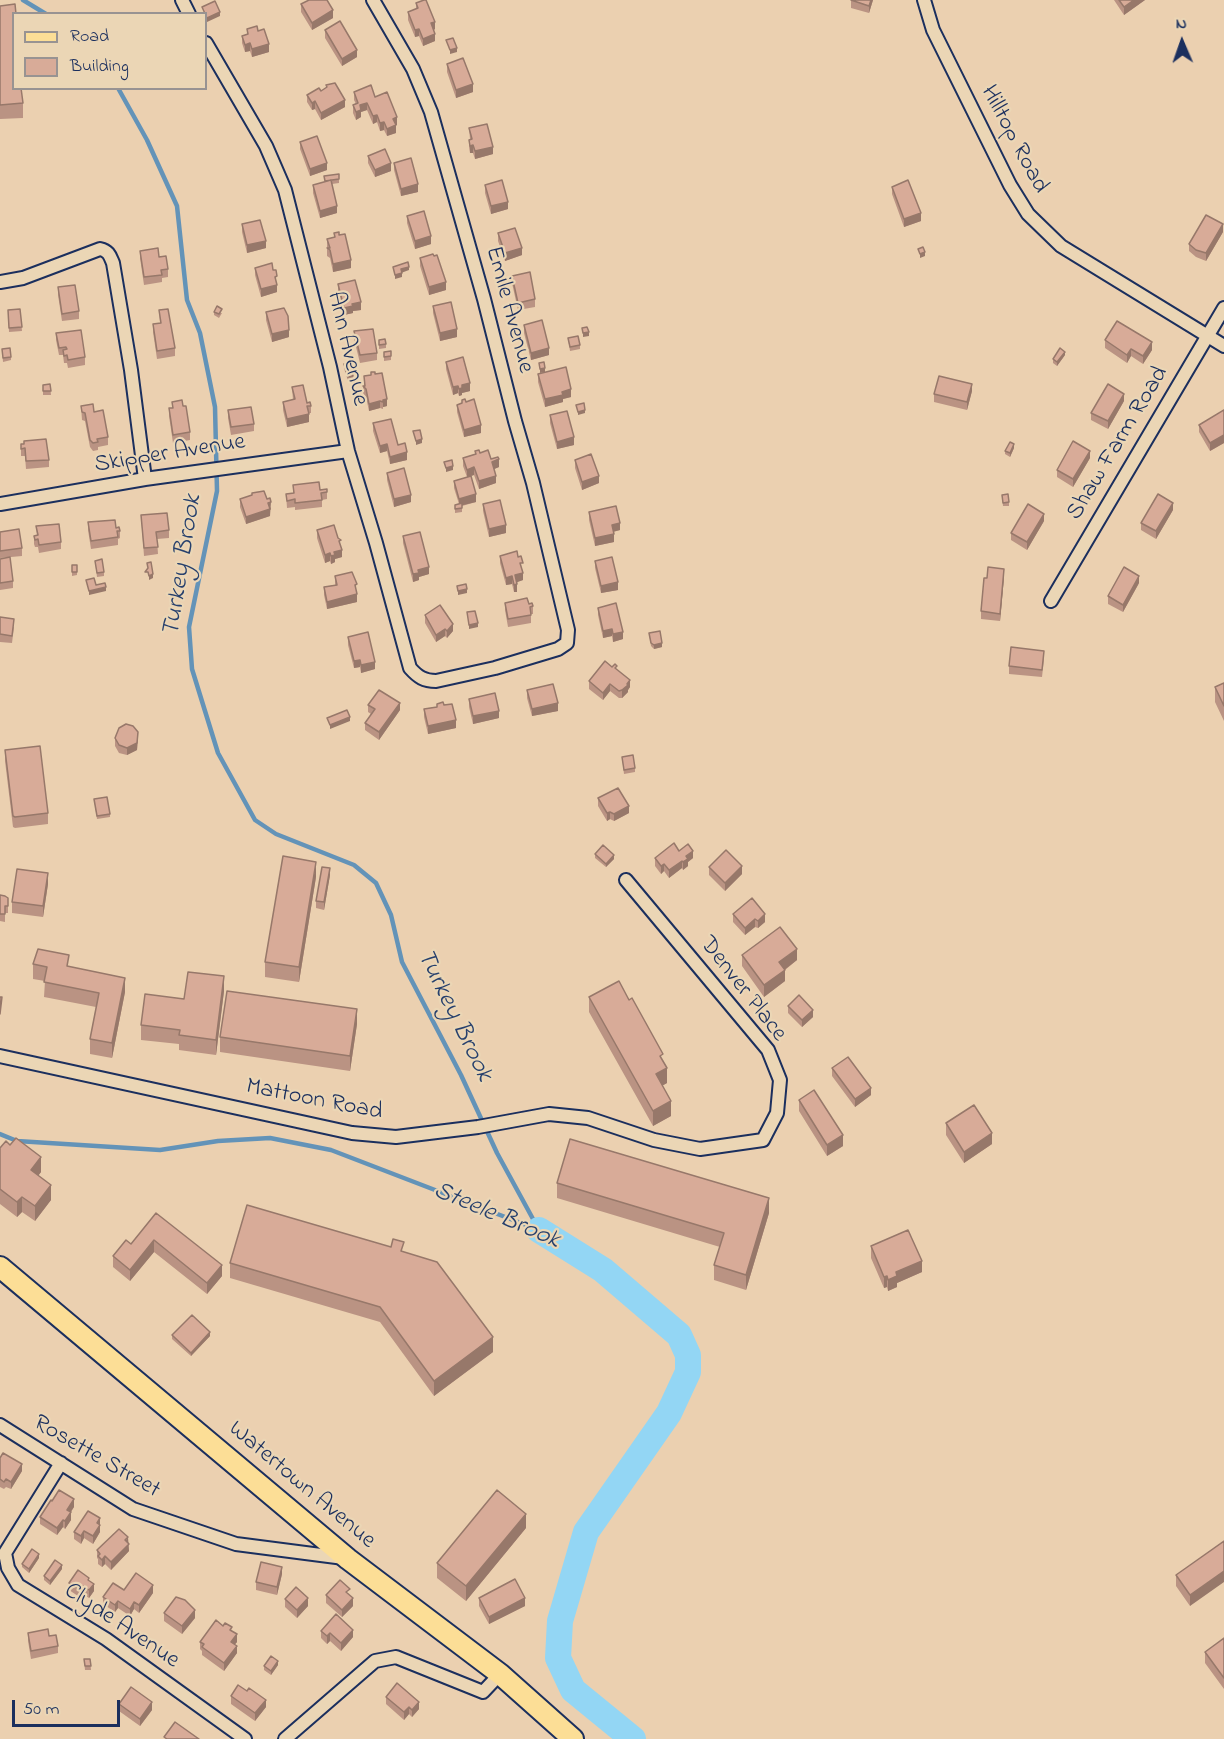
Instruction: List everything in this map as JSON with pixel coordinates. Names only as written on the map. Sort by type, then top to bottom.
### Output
[{"type":"main road","name":"Watertown Avenue","points":[[0,1267],[348,1559],[500,1674],[573,1739]]},
{"type":"street","name":"Emile Avenue","points":[[373,0],[413,69],[431,112],[484,299],[514,421],[533,483],[568,630],[567,643],[558,649],[495,668],[436,681],[427,681],[417,676]]},
{"type":"street","name":"Hilltop Road","points":[[924,0],[933,30],[1005,175],[1028,214],[1061,246],[1224,346]]},
{"type":"street","name":"Ann Avenue","points":[[207,45],[266,146],[285,190],[330,367],[348,451],[376,543],[406,657],[410,668],[417,676]]},
{"type":"street","points":[[0,282],[23,278],[100,249],[106,250],[109,254],[113,263],[131,370],[145,479]]},
{"type":"street","name":"Shaw Farm Road","points":[[1051,601],[1224,308]]},
{"type":"street","name":"Skipper Avenue","points":[[0,504],[145,479],[348,451]]},
{"type":"street","name":"Denver Place","points":[[626,880],[768,1050],[780,1080],[777,1113],[763,1140]]},
{"type":"street","name":"Mattoon Road","points":[[0,1056],[352,1133],[396,1137],[478,1127],[549,1114],[588,1118],[654,1140],[700,1149],[763,1140]]},
{"type":"street","name":"Rosette Street","points":[[0,1425],[133,1509],[236,1544],[348,1559]]},
{"type":"street","name":"Clyde Avenue","points":[[61,1463],[5,1553],[8,1568],[18,1585],[106,1639],[245,1739]]},
{"type":"street","points":[[285,1739],[375,1661],[396,1657],[483,1692],[500,1674]]},
{"type":"building","points":[[309,0],[327,0],[333,10],[312,23],[301,4]]},
{"type":"building","points":[[424,0],[435,22],[431,23],[435,34],[423,39],[419,29],[415,30],[408,12],[418,8],[416,3]]},
{"type":"building","points":[[851,0],[871,0],[869,6]]},
{"type":"building","points":[[1119,0],[1134,0],[1124,7]]},
{"type":"building","points":[[215,1],[220,12],[207,18],[207,12],[204,12],[202,7]]},
{"type":"building","points":[[15,4],[16,12],[12,12],[12,90],[21,90],[23,103],[0,105],[0,6]]},
{"type":"building","points":[[340,21],[357,50],[342,59],[325,30]]},
{"type":"building","points":[[257,26],[258,31],[264,29],[269,44],[252,49],[250,43],[245,45],[242,36],[248,34],[247,29]]},
{"type":"building","points":[[453,38],[457,48],[450,50],[446,40]]},
{"type":"building","points":[[463,58],[473,84],[456,90],[447,64]]},
{"type":"building","points":[[335,83],[345,100],[321,113],[315,101],[312,103],[307,95],[319,88],[321,91],[327,87],[326,85]]},
{"type":"building","points":[[371,85],[375,97],[387,92],[397,117],[393,119],[396,125],[387,129],[384,122],[380,123],[377,115],[373,116],[367,103],[360,105],[361,110],[356,112],[353,105],[358,103],[354,92]]},
{"type":"building","points":[[487,124],[493,147],[475,151],[473,145],[470,146],[469,140],[472,139],[469,128]]},
{"type":"building","points":[[317,136],[327,163],[310,169],[300,142]]},
{"type":"building","points":[[385,149],[391,163],[375,170],[368,156]]},
{"type":"building","points":[[411,158],[418,184],[401,189],[394,163]]},
{"type":"building","points":[[339,174],[339,179],[325,181],[324,176]]},
{"type":"building","points":[[331,180],[337,206],[320,211],[313,185]]},
{"type":"building","points":[[502,180],[508,202],[491,206],[485,185]]},
{"type":"building","points":[[908,180],[921,213],[904,219],[892,187]]},
{"type":"building","points":[[424,211],[431,236],[415,241],[407,216]]},
{"type":"building","points":[[1206,215],[1223,224],[1206,253],[1196,250],[1189,244]]},
{"type":"building","points":[[260,220],[266,241],[247,245],[242,224]]},
{"type":"building","points":[[515,228],[522,248],[505,253],[498,233]]},
{"type":"building","points":[[339,232],[339,235],[345,234],[351,260],[333,264],[330,250],[327,248],[330,248],[327,239],[335,237],[334,233]]},
{"type":"building","points":[[923,247],[925,252],[920,254],[918,249]]},
{"type":"building","points":[[158,248],[159,257],[166,256],[168,269],[161,270],[162,275],[144,277],[140,251]]},
{"type":"building","points":[[437,255],[446,282],[429,287],[420,258]]},
{"type":"building","points":[[408,262],[409,267],[401,269],[402,273],[395,275],[393,267]]},
{"type":"building","points":[[272,263],[273,270],[276,270],[277,285],[261,289],[255,268]]},
{"type":"building","points":[[530,272],[535,299],[518,303],[512,276]]},
{"type":"building","points":[[355,280],[361,302],[344,308],[338,284]]},
{"type":"building","points":[[75,285],[79,311],[62,314],[58,287]]},
{"type":"building","points":[[451,302],[457,329],[440,333],[433,306]]},
{"type":"building","points":[[217,306],[222,309],[219,314],[214,312]]},
{"type":"building","points":[[284,308],[288,316],[289,330],[272,334],[266,312]]},
{"type":"building","points":[[20,309],[22,327],[9,328],[8,310]]},
{"type":"building","points":[[168,309],[175,348],[157,351],[153,324],[161,323],[159,310]]},
{"type":"building","points":[[542,320],[549,348],[531,353],[524,325]]},
{"type":"building","points":[[1117,321],[1152,342],[1143,356],[1131,349],[1127,355],[1105,340]]},
{"type":"building","points":[[587,327],[589,332],[583,333],[582,328]]},
{"type":"building","points":[[373,329],[377,353],[360,355],[354,331]]},
{"type":"building","points":[[81,330],[85,357],[68,360],[63,350],[67,349],[66,347],[59,348],[56,333]]},
{"type":"building","points":[[578,336],[580,345],[570,347],[568,338]]},
{"type":"building","points":[[385,339],[386,344],[379,345],[379,340]]},
{"type":"building","points":[[10,348],[11,357],[3,358],[2,349]]},
{"type":"building","points":[[1060,348],[1065,352],[1057,362],[1053,359]]},
{"type":"building","points":[[391,351],[391,356],[384,357],[384,352]]},
{"type":"building","points":[[463,357],[470,383],[462,385],[459,389],[458,386],[453,387],[446,362]]},
{"type":"building","points":[[544,362],[545,368],[540,369],[539,363]]},
{"type":"building","points":[[350,363],[353,376],[348,377],[344,364]]},
{"type":"building","points":[[566,367],[571,389],[562,392],[563,395],[545,399],[538,374]]},
{"type":"building","points":[[371,372],[382,373],[387,399],[383,402],[369,404],[366,389],[363,386],[365,386],[364,376],[371,375]]},
{"type":"building","points":[[939,376],[972,384],[967,402],[934,394]]},
{"type":"building","points":[[50,384],[51,391],[43,391],[43,385]]},
{"type":"building","points":[[1108,384],[1124,394],[1108,421],[1091,413]]},
{"type":"building","points":[[303,385],[307,403],[310,402],[311,406],[307,406],[309,414],[287,419],[283,402],[295,399],[292,387]]},
{"type":"building","points":[[465,399],[466,402],[474,399],[481,425],[464,430],[457,405]]},
{"type":"building","points":[[182,400],[183,406],[186,406],[190,432],[173,435],[169,408],[173,408],[172,402]]},
{"type":"building","points":[[584,403],[585,410],[578,412],[576,405]]},
{"type":"building","points":[[93,404],[94,412],[103,410],[108,437],[97,439],[98,442],[93,443],[90,440],[85,413],[82,412],[81,406]]},
{"type":"building","points":[[251,407],[254,424],[231,427],[228,410]]},
{"type":"building","points":[[1224,410],[1224,435],[1210,443],[1199,425]]},
{"type":"building","points":[[567,411],[574,437],[557,442],[550,415]]},
{"type":"building","points":[[391,419],[398,445],[405,443],[407,452],[390,457],[387,444],[380,446],[373,423]]},
{"type":"building","points":[[420,430],[422,439],[416,441],[413,431]]},
{"type":"building","points":[[46,439],[49,460],[26,461],[25,448],[21,449],[21,444],[24,444],[24,441]]},
{"type":"building","points":[[1073,441],[1090,451],[1073,479],[1057,470]]},
{"type":"building","points":[[1010,442],[1014,444],[1010,453],[1005,451]]},
{"type":"building","points":[[479,450],[480,453],[488,450],[491,459],[498,457],[499,459],[492,462],[496,476],[479,481],[474,467],[467,470],[463,458],[476,454],[475,451]]},
{"type":"building","points":[[591,454],[599,476],[582,482],[575,460]]},
{"type":"building","points":[[452,460],[453,466],[446,468],[444,462]]},
{"type":"building","points":[[404,468],[411,495],[394,499],[387,473]]},
{"type":"building","points":[[471,476],[476,494],[459,499],[454,481]]},
{"type":"building","points":[[319,482],[320,490],[327,489],[327,492],[321,493],[322,500],[295,503],[295,499],[287,501],[286,494],[294,493],[293,485]]},
{"type":"building","points":[[264,491],[267,499],[270,498],[271,502],[268,503],[270,509],[246,517],[240,499],[252,493]]},
{"type":"building","points":[[1008,494],[1009,502],[1003,503],[1002,495]]},
{"type":"building","points":[[1158,494],[1173,503],[1156,531],[1141,523]]},
{"type":"building","points":[[500,500],[506,525],[489,529],[483,504]]},
{"type":"building","points":[[462,503],[462,508],[455,509],[455,505]]},
{"type":"building","points":[[1028,504],[1044,514],[1027,542],[1011,533]]},
{"type":"building","points":[[616,506],[620,523],[612,525],[614,534],[595,538],[589,512]]},
{"type":"building","points":[[167,513],[169,530],[156,532],[158,547],[144,548],[141,515]]},
{"type":"building","points":[[115,520],[116,528],[119,527],[120,531],[117,531],[118,537],[91,541],[88,522]]},
{"type":"building","points":[[59,524],[61,542],[39,545],[38,539],[35,540],[34,536],[38,535],[36,526]]},
{"type":"building","points":[[334,525],[338,538],[341,540],[339,541],[342,550],[334,552],[335,555],[331,556],[330,553],[325,555],[317,530]]},
{"type":"building","points":[[19,529],[22,548],[0,551],[0,532]]},
{"type":"building","points":[[420,532],[429,567],[413,574],[403,536]]},
{"type":"building","points":[[517,551],[523,563],[520,563],[523,573],[515,575],[517,584],[514,585],[512,576],[506,578],[500,556]]},
{"type":"building","points":[[10,557],[13,581],[0,583],[0,559]]},
{"type":"building","points":[[612,557],[618,582],[601,586],[595,561]]},
{"type":"building","points":[[102,559],[104,572],[97,573],[95,561]]},
{"type":"building","points":[[151,562],[153,574],[149,576],[148,572],[145,572],[148,568],[147,563]]},
{"type":"building","points":[[72,565],[77,565],[77,572],[72,572]]},
{"type":"building","points":[[988,567],[1004,569],[1000,614],[981,611],[984,578],[987,578]]},
{"type":"building","points":[[1124,567],[1139,576],[1123,605],[1108,596]]},
{"type":"building","points":[[352,572],[357,584],[355,585],[357,594],[327,602],[324,587],[337,585],[335,576]]},
{"type":"building","points":[[94,578],[96,585],[105,583],[106,587],[89,591],[86,580]]},
{"type":"building","points":[[466,584],[467,589],[458,591],[457,586]]},
{"type":"building","points":[[527,598],[529,604],[532,603],[533,606],[530,607],[531,615],[508,619],[505,603]]},
{"type":"building","points":[[616,603],[623,632],[613,634],[612,629],[603,631],[598,608]]},
{"type":"building","points":[[440,605],[453,624],[447,631],[445,629],[436,635],[425,615]]},
{"type":"building","points":[[475,611],[478,623],[469,625],[467,612]]},
{"type":"building","points":[[0,617],[14,619],[12,636],[0,634]]},
{"type":"building","points":[[660,631],[662,643],[654,645],[651,643],[649,633]]},
{"type":"building","points":[[368,632],[375,662],[361,665],[360,660],[354,661],[348,637]]},
{"type":"building","points":[[1011,647],[1044,651],[1042,670],[1009,666]]},
{"type":"building","points":[[605,661],[612,667],[615,664],[617,666],[615,668],[630,680],[622,690],[619,691],[610,684],[603,693],[589,681]]},
{"type":"building","points":[[1224,683],[1224,706],[1215,687]]},
{"type":"building","points":[[553,684],[558,703],[532,709],[527,690]]},
{"type":"building","points":[[379,690],[400,703],[379,732],[365,723],[375,709],[368,705]]},
{"type":"building","points":[[495,693],[499,711],[473,716],[469,699]]},
{"type":"building","points":[[443,702],[444,705],[452,704],[456,720],[428,726],[424,709],[437,707],[437,704]]},
{"type":"building","points":[[347,710],[350,717],[330,725],[327,718]]},
{"type":"building","points":[[126,724],[133,726],[138,732],[137,743],[127,748],[119,745],[115,738],[119,728]]},
{"type":"building","points":[[40,746],[48,813],[15,817],[13,816],[5,750]]},
{"type":"building","points":[[633,755],[635,768],[624,770],[622,757]]},
{"type":"building","points":[[618,788],[629,806],[614,814],[607,813],[598,798]]},
{"type":"building","points":[[107,797],[110,814],[97,816],[94,799]]},
{"type":"building","points":[[674,843],[679,851],[688,844],[693,851],[686,856],[688,859],[669,870],[664,864],[661,866],[655,858]]},
{"type":"building","points":[[603,845],[614,855],[606,864],[595,854]]},
{"type":"building","points":[[726,850],[742,866],[725,883],[709,867]]},
{"type":"building","points":[[283,856],[316,862],[299,967],[265,962]]},
{"type":"building","points":[[322,867],[330,868],[324,902],[316,901]]},
{"type":"building","points":[[17,869],[48,873],[43,906],[12,902]]},
{"type":"building","points":[[0,895],[8,898],[5,914],[0,914]]},
{"type":"building","points":[[752,898],[765,914],[745,928],[733,914]]},
{"type":"building","points":[[780,927],[797,949],[779,962],[785,970],[764,985],[742,955]]},
{"type":"building","points":[[38,949],[69,955],[67,966],[125,978],[112,1043],[90,1039],[99,993],[44,982],[47,967],[33,964]]},
{"type":"building","points":[[188,972],[224,976],[216,1040],[179,1035],[180,1030],[141,1025],[145,994],[184,999]]},
{"type":"building","points":[[619,981],[629,1000],[632,998],[663,1054],[660,1056],[667,1068],[656,1074],[671,1101],[653,1111],[589,997]]},
{"type":"building","points":[[227,991],[357,1009],[350,1056],[220,1037]]},
{"type":"building","points":[[799,995],[813,1010],[802,1020],[788,1006]]},
{"type":"building","points":[[848,1057],[871,1088],[855,1099],[832,1068]]},
{"type":"building","points":[[814,1090],[843,1135],[827,1145],[799,1100]]},
{"type":"building","points":[[974,1105],[992,1133],[964,1152],[946,1123]]},
{"type":"building","points":[[16,1138],[41,1157],[31,1170],[51,1185],[35,1206],[22,1197],[17,1202],[0,1189],[0,1148],[6,1141],[10,1145]]},
{"type":"building","points":[[570,1139],[769,1198],[746,1275],[714,1265],[724,1233],[557,1183]]},
{"type":"building","points":[[247,1205],[391,1247],[393,1239],[404,1242],[401,1251],[437,1262],[493,1337],[434,1381],[380,1307],[230,1263]]},
{"type":"building","points":[[156,1213],[222,1265],[207,1283],[154,1240],[130,1270],[113,1256],[126,1240],[131,1244]]},
{"type":"building","points":[[908,1230],[922,1261],[896,1272],[897,1276],[888,1280],[887,1276],[884,1277],[871,1246]]},
{"type":"building","points":[[192,1315],[210,1332],[191,1353],[172,1335]]},
{"type":"building","points":[[3,1453],[22,1464],[11,1482],[6,1479],[4,1482],[0,1479],[0,1458]]},
{"type":"building","points":[[59,1490],[74,1499],[67,1510],[71,1512],[57,1528],[40,1517]]},
{"type":"building","points":[[497,1490],[526,1514],[466,1586],[437,1563]]},
{"type":"building","points":[[88,1511],[100,1518],[97,1523],[100,1525],[93,1536],[84,1531],[81,1536],[74,1532]]},
{"type":"building","points":[[119,1529],[128,1537],[125,1540],[129,1544],[111,1562],[105,1556],[102,1560],[97,1550]]},
{"type":"building","points":[[1224,1541],[1224,1571],[1190,1595],[1176,1575]]},
{"type":"building","points":[[32,1549],[39,1554],[29,1569],[22,1564]]},
{"type":"building","points":[[55,1560],[62,1565],[50,1581],[44,1576]]},
{"type":"building","points":[[261,1562],[282,1567],[277,1587],[256,1582]]},
{"type":"building","points":[[78,1570],[94,1584],[89,1590],[83,1586],[81,1590],[69,1583]]},
{"type":"building","points":[[136,1573],[153,1585],[139,1605],[134,1602],[130,1609],[118,1601],[115,1605],[103,1597],[113,1583],[124,1590]]},
{"type":"building","points":[[515,1579],[525,1598],[489,1617],[479,1598]]},
{"type":"building","points":[[340,1580],[350,1589],[346,1592],[353,1598],[342,1610],[326,1595]]},
{"type":"building","points":[[296,1587],[308,1598],[297,1610],[285,1599]]},
{"type":"building","points":[[176,1597],[185,1600],[195,1610],[182,1626],[164,1613]]},
{"type":"building","points":[[336,1614],[353,1630],[341,1643],[330,1633],[327,1636],[321,1631]]},
{"type":"building","points":[[216,1620],[223,1626],[225,1623],[232,1627],[230,1630],[237,1634],[231,1642],[237,1646],[224,1663],[202,1647],[204,1644],[200,1642]]},
{"type":"building","points":[[48,1629],[49,1636],[56,1635],[58,1646],[31,1651],[28,1633]]},
{"type":"building","points":[[1224,1638],[1224,1678],[1205,1652]]},
{"type":"building","points":[[271,1656],[278,1661],[271,1671],[264,1666]]},
{"type":"building","points":[[84,1659],[90,1659],[91,1666],[85,1666]]},
{"type":"building","points":[[397,1683],[419,1702],[412,1710],[409,1707],[404,1712],[386,1697]]},
{"type":"building","points":[[238,1685],[247,1691],[249,1688],[266,1700],[255,1713],[231,1696]]},
{"type":"building","points":[[131,1687],[152,1702],[140,1719],[119,1704]]},
{"type":"building","points":[[175,1722],[199,1739],[167,1739],[164,1737]]},
{"type":"waterway","name":"Turkey Brook","points":[[23,0],[43,12]]},
{"type":"waterway","name":"Turkey Brook","points":[[119,90],[147,140],[177,206],[187,300],[200,333],[215,407],[217,491],[189,627],[192,669],[218,753],[255,820],[276,834],[354,865],[376,883],[391,915],[402,962],[461,1075],[497,1153],[539,1230]]},
{"type":"waterway","name":"Steele Brook","points":[[0,1134],[17,1141],[160,1150],[218,1141],[270,1138],[331,1150],[539,1230]]},
{"type":"waterway","name":"Steele Brook","points":[[539,1230],[603,1270],[679,1335],[688,1355],[688,1372],[669,1413],[586,1532],[560,1621],[558,1658],[573,1690],[633,1739]]}]
